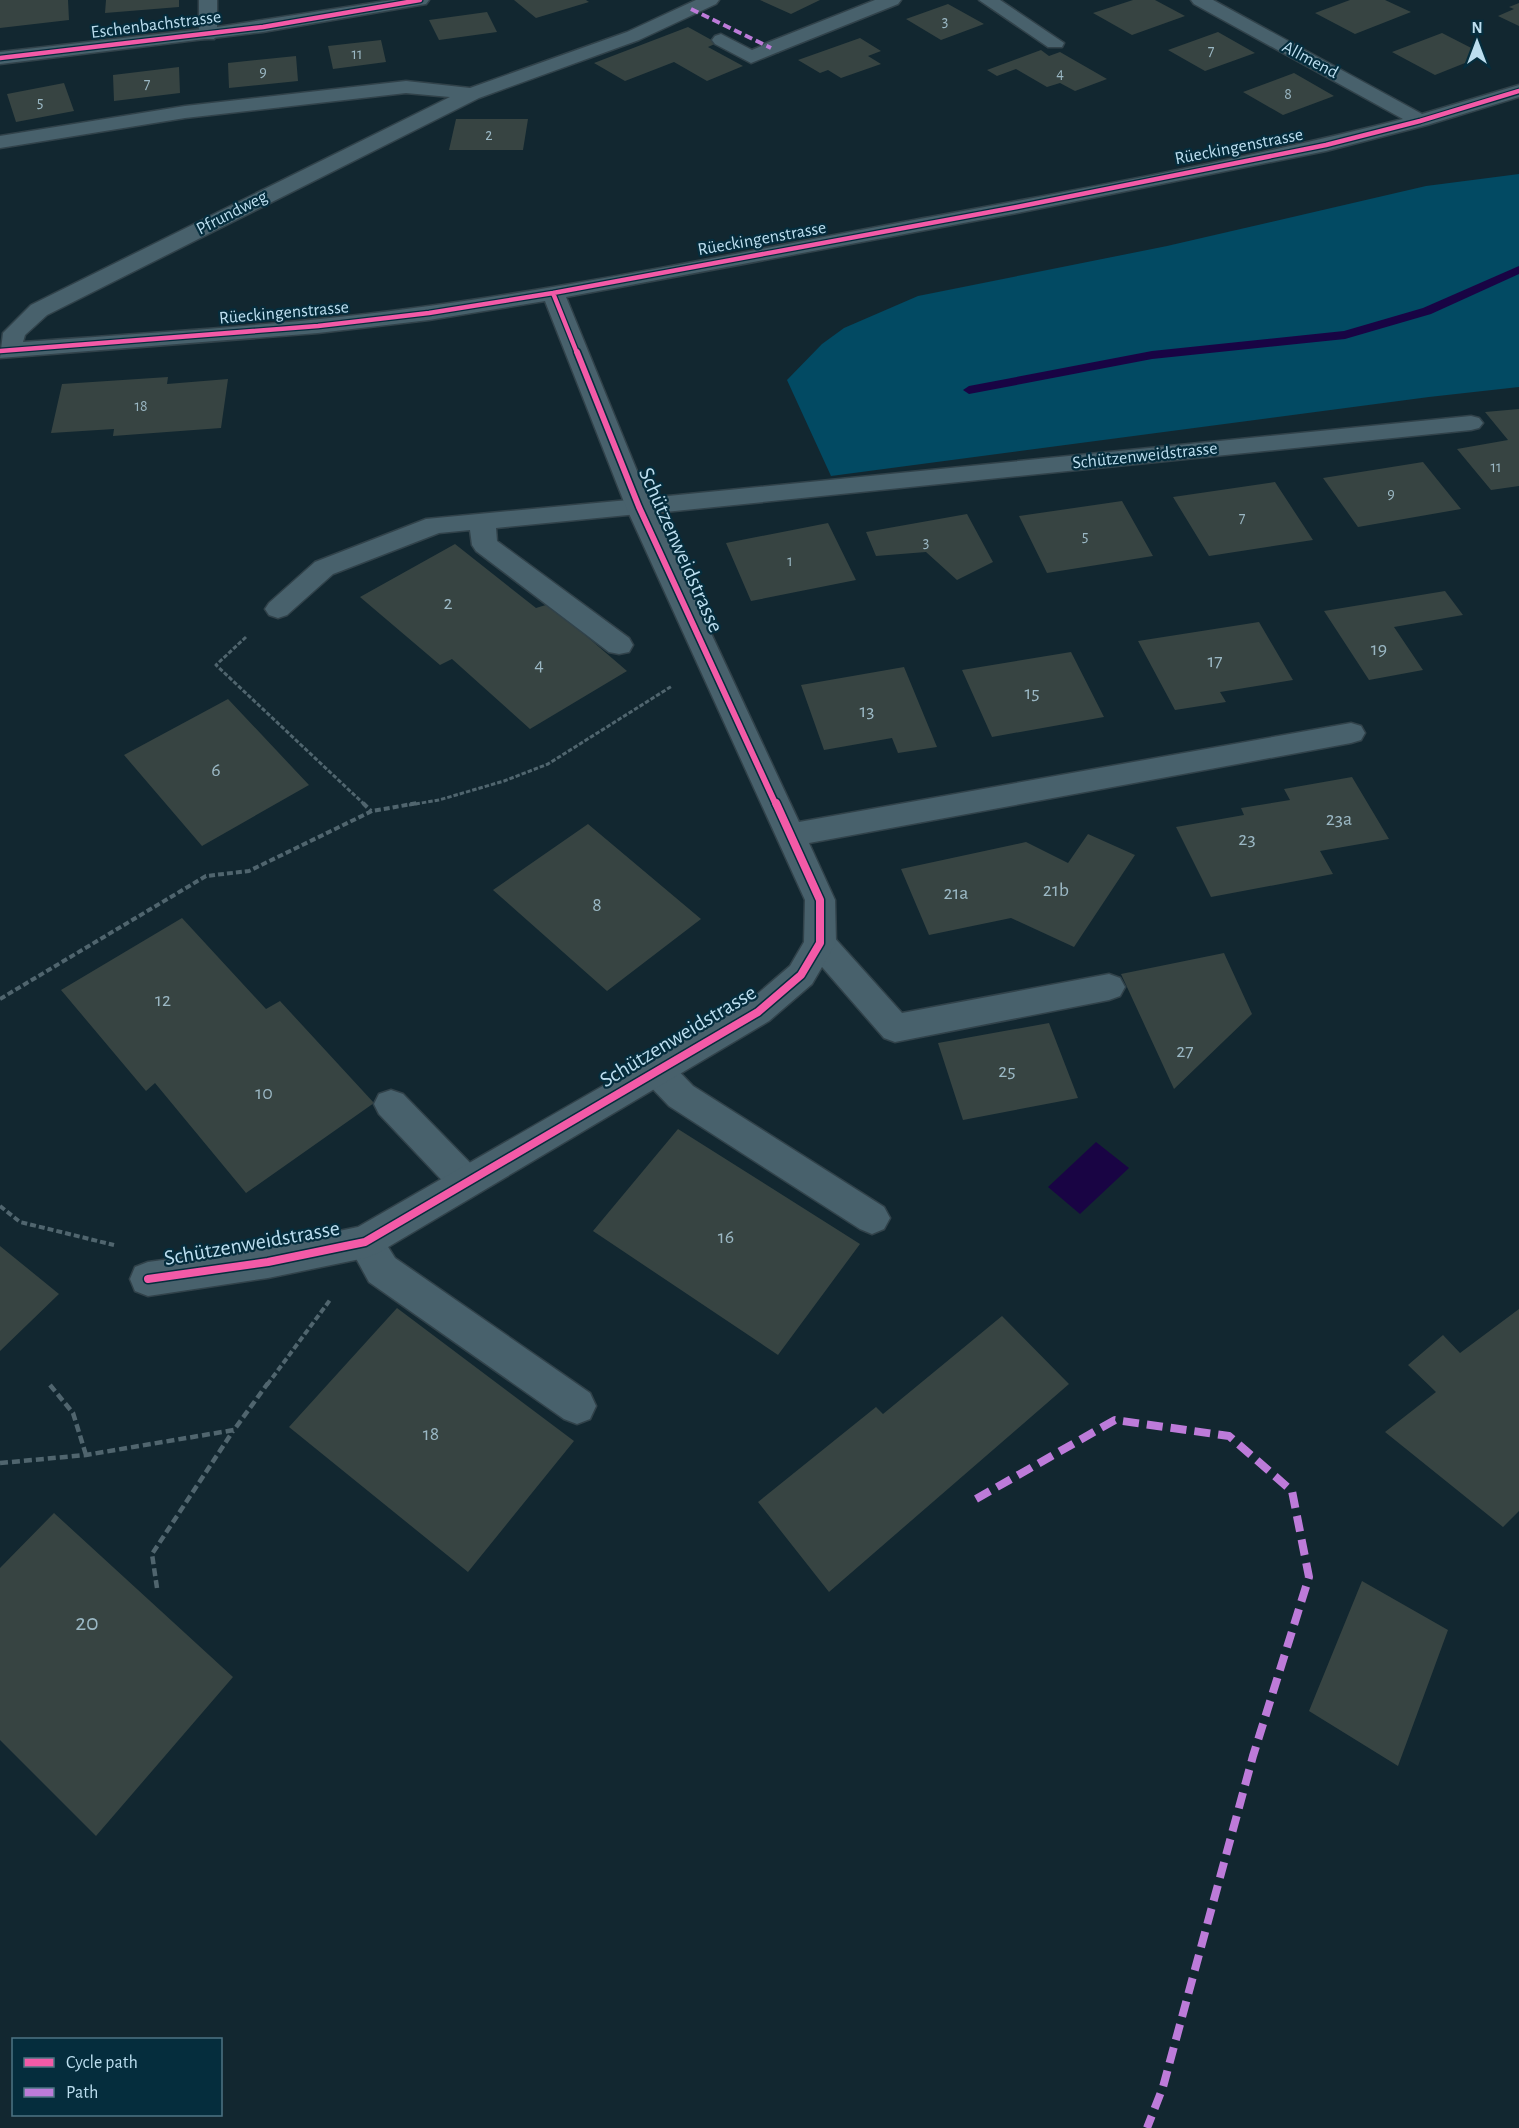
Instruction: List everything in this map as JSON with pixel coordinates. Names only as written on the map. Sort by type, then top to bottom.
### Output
[{"type":"street","points":[[207,35],[208,0]]},
{"type":"street","name":"Eschenbachstrasse","points":[[0,58],[207,35],[328,18],[416,0]]},
{"type":"street","name":"Pfrundweg","points":[[4,351],[14,333],[39,310],[472,94],[633,36],[710,0]]},
{"type":"street","points":[[721,40],[751,57],[857,12],[892,0]]},
{"type":"street","points":[[988,0],[1055,43]]},
{"type":"street","name":"Allmend","points":[[1200,0],[1420,121]]},
{"type":"street","name":"Pfrundweg","points":[[0,142],[185,112],[406,87],[472,94]]},
{"type":"street","name":"Rüeckingenstrasse","points":[[4,351],[318,326],[429,312],[553,292],[1017,207],[1326,145],[1420,121],[1519,91]]},
{"type":"street","points":[[1474,105],[1501,114]]},
{"type":"street","name":"Schützenweidstrasse","points":[[148,1279],[268,1262],[365,1242],[758,1012],[801,975],[820,943],[820,900],[639,507],[553,292]]},
{"type":"street","name":"Schützenweidstrasse","points":[[639,507],[1471,423]]},
{"type":"street","points":[[278,609],[324,568],[435,525],[639,507]]},
{"type":"street","points":[[482,521],[484,545],[620,645]]},
{"type":"street","points":[[790,835],[1351,733]]},
{"type":"street","points":[[820,943],[895,1028],[1109,987]]},
{"type":"street","points":[[657,1071],[681,1096],[872,1218]]},
{"type":"street","points":[[391,1104],[466,1182]]},
{"type":"street","points":[[365,1242],[382,1270],[577,1406]]},
{"type":"path","points":[[278,609],[216,665],[372,811]]},
{"type":"path","points":[[0,999],[206,876],[249,871],[372,811],[439,800],[504,781],[548,764],[662,693]]},
{"type":"path","points":[[0,1206],[20,1221],[121,1246]]},
{"type":"path","points":[[157,1588],[152,1554],[234,1430],[319,1317],[365,1242]]},
{"type":"path","points":[[50,1385],[73,1413],[86,1455]]},
{"type":"path","points":[[0,1463],[86,1455],[234,1430]]},
{"type":"shaded area","points":[[1519,174],[1519,387],[831,476],[787,380],[822,344],[844,328],[918,296],[1167,246],[1426,186]]},
{"type":"shaded area","points":[[1096,1142],[1129,1168],[1080,1214],[1048,1187]]},
{"type":"building","points":[[0,0],[68,0],[69,20],[0,28]]},
{"type":"building","points":[[106,0],[179,0],[179,7],[105,13]]},
{"type":"building","points":[[514,0],[586,0],[589,2],[536,18]]},
{"type":"building","points":[[760,0],[820,0],[791,14]]},
{"type":"building","points":[[1133,0],[1155,0],[1185,16],[1132,35],[1093,13]]},
{"type":"building","points":[[1350,0],[1385,0],[1411,12],[1355,34],[1315,13]]},
{"type":"building","points":[[1519,3],[1519,26],[1498,16],[1514,9],[1509,7]]},
{"type":"building","points":[[948,4],[984,24],[941,40],[906,19]]},
{"type":"building","points":[[487,12],[497,32],[439,40],[429,20]]},
{"type":"building","points":[[688,27],[717,43],[708,47],[743,66],[707,81],[674,62],[625,81],[594,63]]},
{"type":"building","points":[[1218,32],[1255,53],[1205,71],[1168,50]]},
{"type":"building","points":[[1442,33],[1485,55],[1435,75],[1392,52]]},
{"type":"building","points":[[860,38],[881,51],[868,56],[881,64],[841,78],[828,70],[820,73],[798,60]]},
{"type":"building","points":[[381,40],[386,62],[333,69],[328,46]]},
{"type":"building","points":[[1041,50],[1049,56],[1060,52],[1107,79],[1075,91],[1060,83],[1047,87],[1016,69],[997,76],[987,70]]},
{"type":"building","points":[[296,56],[298,81],[229,88],[228,63]]},
{"type":"building","points":[[179,67],[180,93],[114,101],[113,75]]},
{"type":"building","points":[[1294,73],[1334,96],[1283,115],[1243,92]]},
{"type":"building","points":[[64,83],[74,111],[16,122],[7,94]]},
{"type":"building","points":[[456,119],[528,119],[523,150],[449,150]]},
{"type":"building","points":[[168,377],[167,384],[228,379],[221,428],[113,436],[114,429],[51,433],[62,384]]},
{"type":"building","points":[[1519,409],[1519,486],[1491,490],[1457,449],[1508,440],[1485,412]]},
{"type":"building","points":[[1423,462],[1461,509],[1358,527],[1323,478]]},
{"type":"building","points":[[1275,482],[1313,540],[1209,556],[1173,497]]},
{"type":"building","points":[[1122,501],[1153,556],[1047,573],[1019,516]]},
{"type":"building","points":[[967,514],[993,562],[957,580],[926,552],[876,556],[866,532]]},
{"type":"building","points":[[828,523],[856,580],[751,601],[726,543]]},
{"type":"building","points":[[455,544],[536,608],[549,604],[627,671],[530,729],[452,659],[440,665],[360,597]]},
{"type":"building","points":[[1445,591],[1463,615],[1394,627],[1423,670],[1369,680],[1324,611]]},
{"type":"building","points":[[1259,622],[1293,680],[1220,692],[1226,702],[1175,710],[1138,641]]},
{"type":"building","points":[[1071,652],[1104,717],[992,737],[962,670]]},
{"type":"building","points":[[904,667],[937,747],[898,753],[892,738],[824,750],[801,685]]},
{"type":"building","points":[[228,699],[309,785],[202,846],[124,755]]},
{"type":"building","points":[[1352,777],[1389,839],[1320,851],[1333,874],[1211,897],[1176,827],[1244,815],[1241,808],[1290,800],[1284,789]]},
{"type":"building","points":[[588,824],[701,919],[607,991],[493,890]]},
{"type":"building","points":[[1088,834],[1135,855],[1074,947],[1011,918],[929,935],[901,869],[1026,842],[1068,863]]},
{"type":"building","points":[[182,918],[266,1009],[280,1001],[374,1103],[246,1193],[155,1083],[146,1091],[61,990]]},
{"type":"building","points":[[1224,953],[1252,1014],[1174,1089],[1121,974]]},
{"type":"building","points":[[1049,1023],[1078,1098],[963,1120],[938,1043]]},
{"type":"building","points":[[678,1129],[860,1244],[778,1355],[593,1231]]},
{"type":"building","points":[[0,1246],[59,1294],[0,1351]]},
{"type":"building","points":[[397,1308],[574,1441],[468,1572],[289,1427]]},
{"type":"building","points":[[1519,1309],[1519,1511],[1503,1527],[1385,1432],[1436,1392],[1408,1365],[1443,1335],[1460,1353]]},
{"type":"building","points":[[1002,1316],[1069,1384],[829,1592],[758,1502],[876,1407],[883,1414]]},
{"type":"building","points":[[54,1513],[233,1677],[96,1836],[0,1740],[0,1568]]},
{"type":"building","points":[[1362,1581],[1448,1630],[1398,1766],[1309,1711]]},
{"type":"waterway","points":[[969,390],[1152,355],[1345,335],[1427,311],[1519,270]]},
{"type":"marked path","points":[[691,9],[771,48]]},
{"type":"marked path","points":[[976,1499],[1115,1420],[1229,1436],[1292,1491],[1309,1577],[1253,1756],[1163,2087],[1147,2128]]},
{"type":"cycle path","points":[[0,58],[263,27],[420,0]]},
{"type":"cycle path","points":[[0,351],[318,326],[429,313],[553,293],[1017,207],[1326,145],[1420,121],[1519,91]]},
{"type":"cycle path","points":[[148,1279],[268,1262],[365,1242],[758,1012],[801,975],[820,943],[820,900],[639,507],[553,293]]}]
